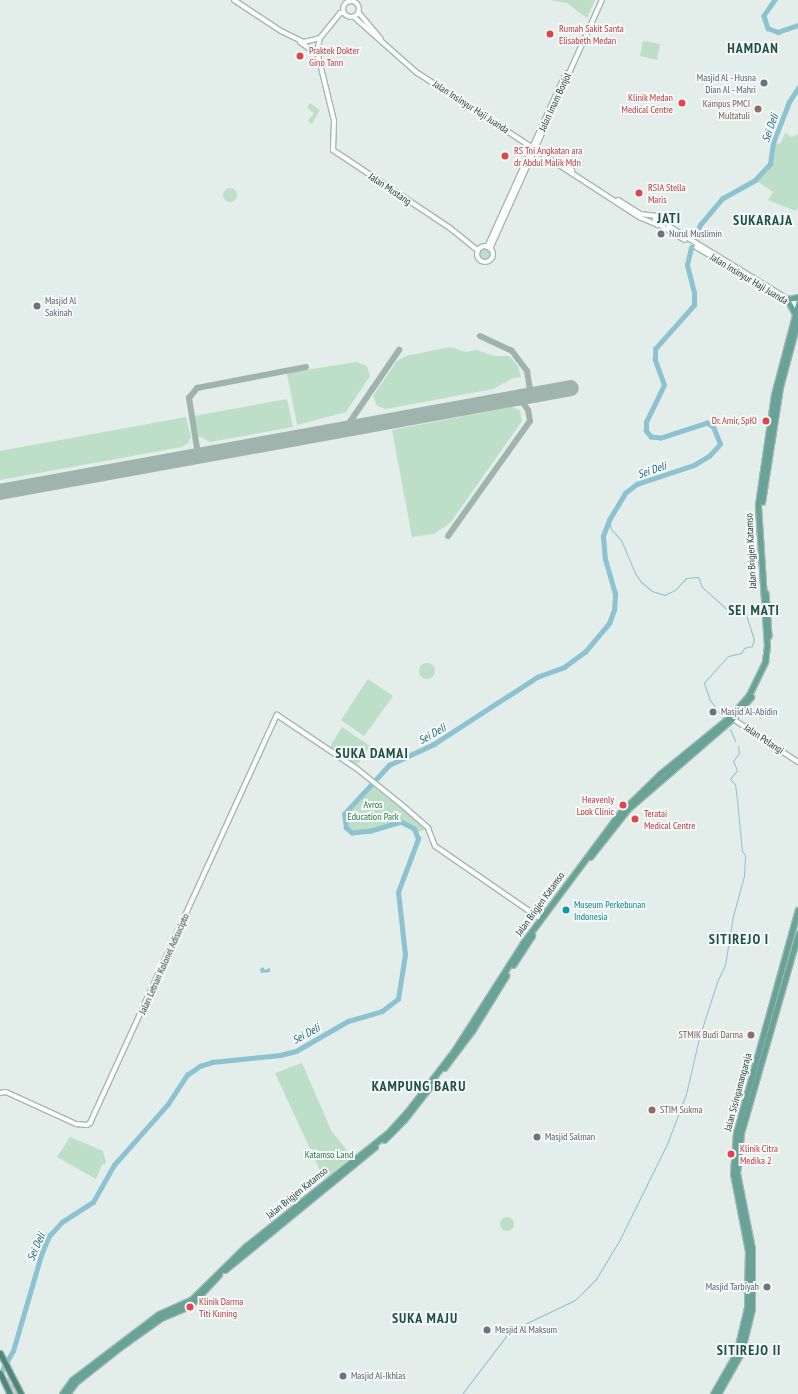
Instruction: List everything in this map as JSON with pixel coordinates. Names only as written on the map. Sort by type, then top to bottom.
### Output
[{"type":"highway","points":[[1,1357],[10,1394]]},
{"type":"highway","points":[[0,1367],[21,1394]]},
{"type":"main road","points":[[234,0],[317,54],[320,38],[340,13],[343,12],[345,2],[355,1],[359,5],[359,13],[354,17],[347,16],[343,12]]},
{"type":"main road","name":"Jalan Imam Bonjol","points":[[478,251],[480,260],[486,262],[492,256],[486,247],[511,199],[533,147],[601,0]]},
{"type":"main road","name":"Jalan Insinyur Haji Juanda","points":[[359,13],[383,41],[412,66],[533,147],[638,213],[662,216],[664,220],[682,237]]},
{"type":"main road","name":"Jalan Insinyur Haji Juanda","points":[[354,17],[403,63],[641,218],[658,224],[682,237],[798,306]]},
{"type":"main road","points":[[300,42],[320,38]]},
{"type":"main road","name":"Jalan Mustang","points":[[317,54],[334,121],[332,149],[450,228],[478,251]]},
{"type":"main road","points":[[657,216],[655,218],[658,224],[664,220]]},
{"type":"main road","name":"Jalan Mustang","points":[[450,228],[486,247]]},
{"type":"main road","points":[[478,251],[486,247]]},
{"type":"main road","points":[[795,313],[790,301],[798,297]]},
{"type":"main road","name":"Jalan Brigjen Katamso","points":[[62,1394],[72,1380],[125,1342],[160,1314],[189,1302],[220,1272],[288,1212],[399,1126],[461,1040],[541,919],[629,803],[730,719],[754,688],[767,652],[758,524],[774,395],[798,306]]},
{"type":"main road","name":"Jalan Brigjen Katamso","points":[[765,473],[782,379],[798,320]]},
{"type":"main road","name":"Jalan Letnan Kolonel Adisucipto","points":[[0,1093],[6,1092],[76,1124],[86,1126],[90,1123],[277,715],[356,768],[380,787],[428,828],[435,846],[541,919]]},
{"type":"main road","name":"Jalan Pelangi","points":[[730,719],[798,762]]},
{"type":"main road","name":"Jalan Brigjen Katamso","points":[[426,1089],[462,1046],[530,939],[586,860]]},
{"type":"main road","name":"Jalan Sisingamangaraja","points":[[713,1394],[742,1345],[746,1321],[749,1273],[746,1238],[733,1174],[736,1133],[798,910]]},
{"type":"main road","name":"Jalan Sisingamangaraja","points":[[718,1394],[733,1372],[752,1309],[753,1260],[738,1176],[738,1155],[753,1087],[798,934]]},
{"type":"main road","name":"Jalan Brigjen Katamso","points":[[67,1394],[76,1382],[118,1347]]},
{"type":"green space","points":[[550,0],[595,0],[587,18],[567,3]]},
{"type":"green space","points":[[643,41],[660,44],[657,60],[640,56]]},
{"type":"green space","points":[[310,103],[320,110],[312,124],[308,121],[314,113],[307,108]]},
{"type":"green space","points":[[785,133],[792,137],[798,134],[798,207],[796,211],[768,200],[773,192],[757,181],[770,168],[775,143],[780,144]]},
{"type":"green space","points":[[227,188],[233,188],[237,192],[237,198],[233,202],[227,202],[223,198],[223,192]]},
{"type":"green space","points":[[483,249],[487,249],[489,250],[489,258],[483,259],[480,256],[480,252]]},
{"type":"green space","points":[[450,347],[466,352],[477,350],[494,356],[509,356],[518,366],[521,377],[513,378],[493,389],[386,409],[377,406],[373,396],[397,361],[406,356]]},
{"type":"green space","points":[[356,362],[367,366],[370,376],[346,412],[297,425],[287,373]]},
{"type":"green space","points":[[287,399],[293,427],[210,442],[198,436],[194,416]]},
{"type":"green space","points":[[511,407],[520,410],[522,421],[451,522],[434,534],[412,537],[392,430]]},
{"type":"green space","points":[[186,417],[191,437],[188,443],[182,447],[0,480],[0,451]]},
{"type":"green space","points":[[427,663],[434,668],[435,671],[430,678],[427,679],[420,674],[419,671],[424,664]]},
{"type":"green space","points":[[368,679],[393,696],[364,736],[341,720]]},
{"type":"green space","points":[[342,727],[370,746],[359,763],[352,764],[331,749],[331,745]]},
{"type":"green space","name":"Avros Education Park","points":[[371,785],[426,829],[416,833],[410,825],[401,822],[371,831],[352,833],[346,828],[344,814]]},
{"type":"green space","name":"Katamso Land","points":[[302,1063],[331,1130],[352,1157],[324,1179],[275,1073]]},
{"type":"green space","points":[[70,1137],[103,1151],[106,1163],[102,1165],[96,1179],[57,1157]]},
{"type":"green space","points":[[507,1217],[512,1219],[514,1224],[512,1229],[507,1231],[502,1229],[500,1224],[502,1219]]},
{"type":"water","points":[[263,967],[265,970],[270,968],[270,972],[261,973],[260,969]]},
{"type":"waterway","name":"Sei Deli","points":[[775,0],[764,16],[768,28],[778,32],[798,25]]},
{"type":"waterway","name":"Sei Deli","points":[[694,239],[700,225],[723,198],[755,180],[770,164],[773,143],[789,102],[798,88]]},
{"type":"waterway","name":"Sei Deli","points":[[0,1374],[13,1351],[41,1255],[49,1236],[62,1222],[93,1202],[114,1165],[168,1104],[187,1075],[200,1066],[212,1062],[280,1055],[296,1051],[348,1021],[382,1011],[398,999],[405,955],[398,892],[418,839],[414,829],[401,822],[371,831],[352,833],[346,828],[344,814],[389,765],[434,744],[537,677],[564,667],[585,652],[609,623],[614,610],[615,594],[605,560],[603,536],[609,520],[625,493],[637,484],[694,465],[709,456],[720,444],[713,427],[707,423],[661,438],[651,437],[646,431],[646,422],[664,385],[655,360],[655,349],[694,305],[694,293],[687,265],[691,247]]},
{"type":"waterway","points":[[609,520],[611,529],[621,540],[635,573],[641,582],[652,591],[664,595],[675,590],[686,578],[698,577],[702,587],[725,608],[731,610],[738,607],[746,615],[754,639],[752,646],[744,648],[741,653],[728,656],[704,683],[710,700],[724,719]]},
{"type":"waterway","points":[[730,729],[735,741]]},
{"type":"waterway","points":[[462,1394],[510,1331],[575,1300],[596,1279],[619,1241],[667,1144],[686,1094],[699,1038],[717,982],[725,965],[733,916],[744,876],[745,855],[742,851],[735,784],[730,779],[737,770],[733,761],[739,753],[738,746]]},
{"type":"taxiway","points":[[480,336],[512,351],[527,371],[531,395]]},
{"type":"taxiway","points":[[345,429],[399,350]]},
{"type":"taxiway","points":[[197,448],[189,398],[197,388],[306,367]]},
{"type":"taxiway","points":[[448,536],[530,421],[528,410],[519,397]]},
{"type":"runway","points":[[0,492],[571,388]]},
{"type":"tunnel","points":[[9,1376],[18,1394]]},
{"type":"tunnel","points":[[6,1380],[14,1394]]},
{"type":"place","name":"Rumah Sakit Santa Elisabeth Medan","points":[[550,34]]},
{"type":"place","name":"Praktek Dokter Gino Tann","points":[[300,56]]},
{"type":"place","name":"Masjid Al - Husna Dian Al - Mahri","points":[[764,83]]},
{"type":"place","name":"Klinik Medan Medical Centre","points":[[682,103]]},
{"type":"place","name":"Kampus PMCI Multatuli","points":[[758,109]]},
{"type":"place","name":"RS Tni Angkatan ara dr Abdul Malik Mdn","points":[[505,156]]},
{"type":"place","name":"RSIA Stella Maris","points":[[639,193]]},
{"type":"place","name":"Nurul Muslimin","points":[[661,234]]},
{"type":"place","name":"Masjid Al Sakinah","points":[[37,306]]},
{"type":"place","name":"Dr. Amir, SpKJ","points":[[766,421]]},
{"type":"place","name":"Masjid Al-Abidin","points":[[713,712]]},
{"type":"place","name":"Heavenly Look Clinic","points":[[623,805]]},
{"type":"place","name":"Teratai Medical Centre","points":[[635,819]]},
{"type":"place","name":"Museum Perkebunan Indonesia","points":[[566,910]]},
{"type":"place","name":"STMIK Budi Darma","points":[[751,1035]]},
{"type":"place","name":"STIM Sukma","points":[[652,1110]]},
{"type":"place","name":"Masjid Salman","points":[[537,1137]]},
{"type":"place","name":"Klinik Citra Medika 2","points":[[731,1154]]},
{"type":"place","name":"Masjid Tarbiyah","points":[[767,1287]]},
{"type":"place","name":"Klinik Darma Titi Kuning","points":[[190,1307]]},
{"type":"place","name":"Mesjid Al Maksum","points":[[487,1330]]},
{"type":"place","name":"Masjid Al-Ikhlas","points":[[343,1376]]},
{"type":"district","name":"HAMDAN","points":[[753,48]]},
{"type":"district","name":"JATI","points":[[669,218]]},
{"type":"district","name":"SUKARAJA","points":[[763,220]]},
{"type":"district","name":"SEI MATI","points":[[754,610]]},
{"type":"district","name":"SUKA DAMAI","points":[[372,753]]},
{"type":"district","name":"SITIREJO I","points":[[739,939]]},
{"type":"district","name":"KAMPUNG BARU","points":[[419,1086]]},
{"type":"district","name":"SUKA MAJU","points":[[425,1318]]},
{"type":"district","name":"SITIREJO II","points":[[749,1350]]}]
